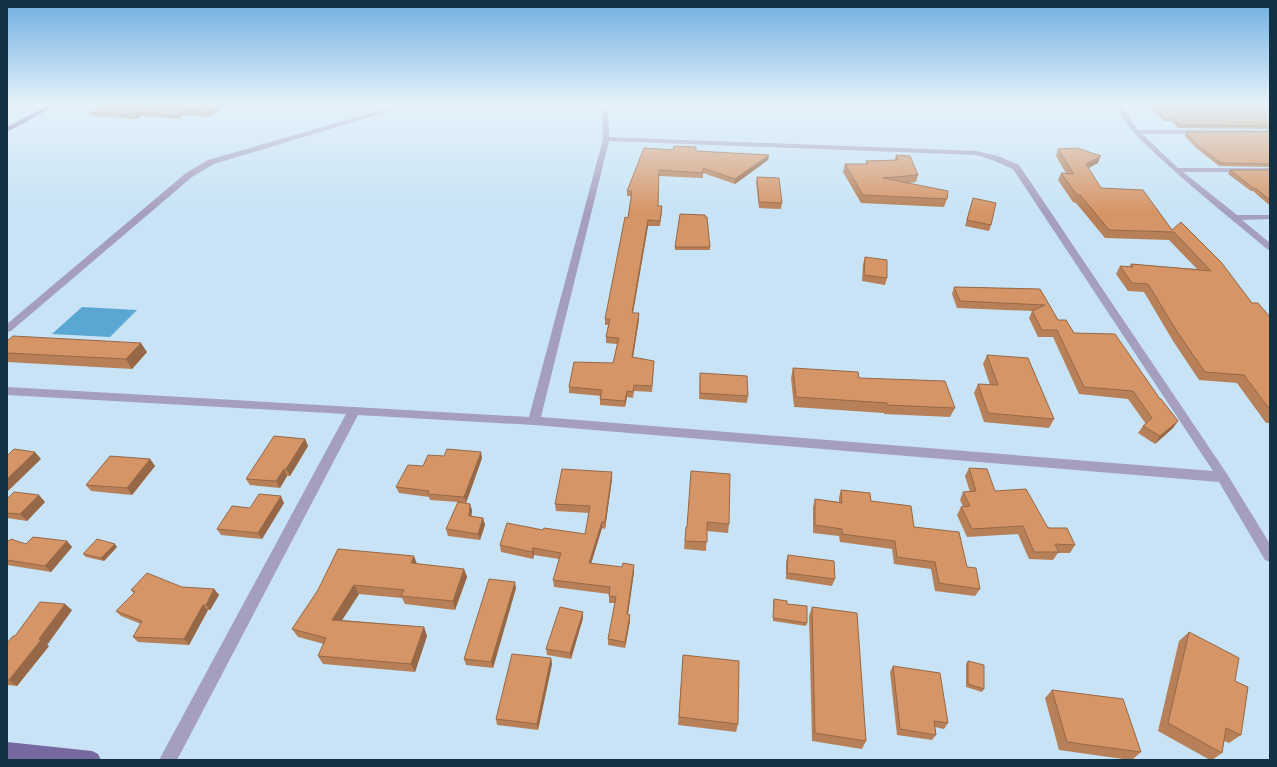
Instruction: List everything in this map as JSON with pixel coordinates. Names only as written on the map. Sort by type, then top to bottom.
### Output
[{"type":"main road","points":[[7,751],[92,760]]},
{"type":"street","points":[[7,330],[189,175],[211,162],[286,140]]},
{"type":"street","points":[[534,421],[606,140]]},
{"type":"street","points":[[627,140],[976,153],[995,158],[1016,167],[1224,477],[1270,556]]},
{"type":"street","points":[[1144,140],[1176,170],[1270,247]]},
{"type":"street","points":[[1176,170],[1270,170]]},
{"type":"street","points":[[1233,218],[1270,217]]},
{"type":"street","points":[[7,391],[534,421],[1224,477]]},
{"type":"street","points":[[168,760],[354,411]]},
{"type":"water","points":[[82,307],[137,310],[110,337],[52,334]]},
{"type":"building","points":[[1192,140],[1270,140],[1270,164],[1221,163]]},
{"type":"building","points":[[674,146],[696,147],[696,151],[769,155],[735,179],[703,168],[703,173],[659,170],[658,206],[662,206],[660,221],[648,220],[632,313],[639,313],[632,357],[654,361],[652,386],[634,385],[633,392],[627,391],[625,401],[600,399],[602,390],[569,387],[574,362],[613,363],[619,338],[606,337],[610,319],[605,319],[625,217],[628,218],[632,191],[627,191],[644,148],[673,150]]},
{"type":"building","points":[[1077,148],[1101,156],[1086,164],[1101,188],[1143,190],[1172,230],[1181,222],[1221,262],[1252,303],[1258,303],[1270,317],[1270,410],[1244,375],[1205,372],[1178,333],[1148,284],[1132,283],[1120,266],[1133,267],[1131,264],[1211,271],[1174,232],[1109,230],[1080,195],[1077,195],[1061,173],[1074,174],[1058,149]]},
{"type":"building","points":[[896,155],[910,156],[918,175],[883,178],[948,191],[947,199],[863,195],[845,164],[868,164],[866,161],[898,160]]},
{"type":"building","points":[[1230,170],[1270,170],[1270,200],[1253,188]]},
{"type":"building","points":[[757,177],[779,178],[782,203],[759,202]]},
{"type":"building","points":[[973,198],[996,203],[991,225],[967,220]]},
{"type":"building","points":[[680,214],[705,215],[705,217],[707,217],[710,247],[675,247]]},
{"type":"building","points":[[865,257],[887,260],[887,278],[864,275]]},
{"type":"building","points":[[954,287],[1040,289],[1058,320],[1066,320],[1074,333],[1115,334],[1160,399],[1178,421],[1160,436],[1143,426],[1152,418],[1133,391],[1084,387],[1057,330],[1042,330],[1032,311],[1045,305],[960,301]]},
{"type":"building","points":[[13,336],[141,343],[126,359],[7,353],[7,341]]},
{"type":"building","points":[[987,355],[1028,358],[1054,419],[988,413],[978,384],[998,385]]},
{"type":"building","points":[[793,368],[858,372],[859,378],[945,381],[955,408],[887,405],[887,403],[796,397]]},
{"type":"building","points":[[700,373],[747,376],[748,396],[700,393]]},
{"type":"building","points":[[274,436],[305,439],[286,469],[284,469],[276,481],[246,479]]},
{"type":"building","points":[[14,449],[35,452],[7,479],[7,456]]},
{"type":"building","points":[[447,449],[481,452],[464,497],[428,494],[429,491],[396,487],[408,465],[423,466],[428,455],[444,456]]},
{"type":"building","points":[[110,456],[150,459],[127,488],[86,485]]},
{"type":"building","points":[[969,468],[987,469],[995,491],[1026,489],[1048,528],[1067,528],[1075,545],[1055,544],[1059,552],[1034,552],[1023,526],[972,529],[961,507],[970,506],[963,492],[976,491]]},
{"type":"building","points":[[562,469],[612,472],[605,522],[602,522],[589,563],[622,567],[623,563],[634,565],[627,614],[630,615],[625,642],[608,639],[616,597],[609,596],[610,587],[553,580],[561,553],[533,548],[532,552],[500,545],[507,523],[543,530],[544,528],[585,534],[590,506],[555,504]]},
{"type":"building","points":[[691,471],[730,474],[729,524],[707,522],[707,542],[685,541]]},
{"type":"building","points":[[841,490],[870,493],[871,501],[911,506],[914,527],[959,532],[967,567],[976,568],[980,589],[939,583],[935,562],[897,557],[895,541],[842,534],[842,529],[815,525],[815,499],[842,503]]},
{"type":"building","points":[[14,492],[39,495],[20,514],[7,513],[7,499]]},
{"type":"building","points":[[259,494],[281,496],[258,533],[217,529],[232,506],[250,508]]},
{"type":"building","points":[[458,502],[470,504],[469,516],[483,518],[478,534],[446,529]]},
{"type":"building","points":[[33,537],[67,541],[45,566],[7,560],[7,540],[9,541],[11,539],[26,544]]},
{"type":"building","points":[[97,539],[115,544],[101,558],[83,554]]},
{"type":"building","points":[[338,549],[414,556],[411,563],[464,569],[453,601],[401,596],[404,590],[354,585],[332,620],[424,627],[411,664],[318,656],[326,638],[292,629],[318,590]]},
{"type":"building","points":[[788,555],[834,561],[835,579],[787,573]]},
{"type":"building","points":[[147,573],[182,587],[214,589],[206,605],[203,605],[184,639],[133,637],[142,621],[116,611],[135,592],[131,590]]},
{"type":"building","points":[[489,579],[515,582],[491,662],[464,659]]},
{"type":"building","points":[[774,599],[787,601],[787,604],[807,606],[807,623],[773,618]]},
{"type":"building","points":[[40,602],[65,604],[39,639],[41,640],[9,680],[7,680],[7,643],[13,636],[15,636]]},
{"type":"building","points":[[560,607],[583,612],[570,653],[546,649]]},
{"type":"building","points":[[812,607],[857,613],[866,741],[815,733]]},
{"type":"building","points":[[1189,632],[1239,658],[1235,681],[1248,687],[1241,735],[1226,728],[1222,753],[1168,723]]},
{"type":"building","points":[[512,654],[551,658],[537,724],[496,719]]},
{"type":"building","points":[[683,655],[739,661],[738,724],[679,717]]},
{"type":"building","points":[[968,661],[984,665],[984,689],[968,684]]},
{"type":"building","points":[[893,666],[940,673],[948,723],[934,721],[936,735],[900,729]]},
{"type":"building","points":[[1052,690],[1123,699],[1141,752],[1067,742]]}]
